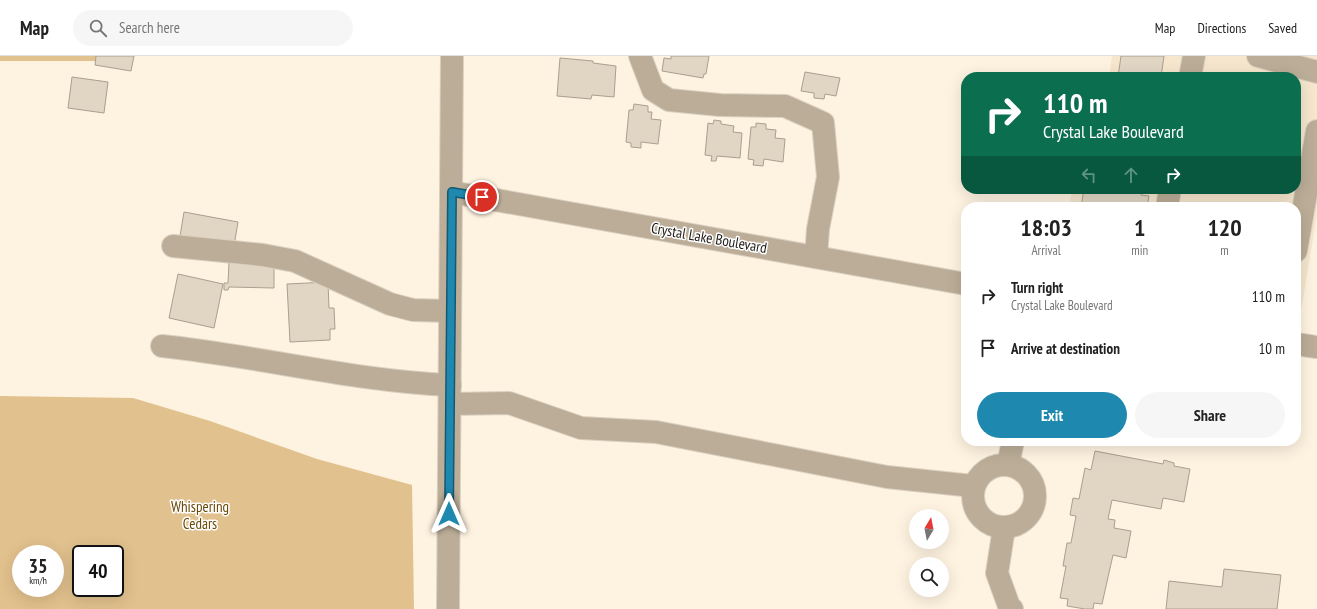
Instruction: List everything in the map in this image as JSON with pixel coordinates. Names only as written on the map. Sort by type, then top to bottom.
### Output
[{"type":"street","points":[[448,609],[452,56]]},
{"type":"street","points":[[640,56],[653,90],[669,100],[720,105],[785,106],[822,123],[828,177],[818,229],[816,257]]},
{"type":"street","points":[[1191,72],[1194,56]]},
{"type":"street","points":[[1258,56],[1317,72]]},
{"type":"street","points":[[1301,223],[1317,132]]},
{"type":"street","name":"Crystal Lake Boulevard","points":[[452,192],[961,283]]},
{"type":"street","points":[[173,246],[263,255],[295,262],[390,304],[414,310],[450,311]]},
{"type":"street","points":[[1301,345],[1317,347]]},
{"type":"street","points":[[162,346],[203,350],[302,368],[410,383],[450,394],[509,403],[581,428],[656,432],[887,477],[973,486]]},
{"type":"street","points":[[1008,465],[1012,446]]},
{"type":"street","points":[[1008,465],[1018,468],[1026,474],[1032,483],[1035,493],[1035,504],[1024,521],[1014,526],[1004,528],[990,524],[978,515],[973,506],[973,486],[983,472],[990,467],[1008,465]]},
{"type":"street","points":[[1004,528],[997,573],[1009,606],[1012,609]]},
{"type":"shaded area","points":[[1112,56],[1317,56],[1317,215],[1301,311],[1301,202],[1070,202],[1071,194],[1301,194],[1301,72],[1110,72]]},
{"type":"green space","points":[[0,56],[133,56],[104,61],[0,61]]},
{"type":"green space","name":"Whispering Cedars","points":[[0,396],[133,398],[210,421],[317,459],[412,485],[414,609],[0,609]]},
{"type":"building","points":[[96,56],[134,56],[131,71],[95,65]]},
{"type":"building","points":[[671,56],[709,56],[706,74],[704,74],[703,78],[662,71],[664,58],[671,59]]},
{"type":"building","points":[[1121,56],[1164,56],[1162,72],[1119,72]]},
{"type":"building","points":[[560,58],[593,61],[593,63],[616,66],[614,97],[592,95],[591,99],[557,96]]},
{"type":"building","points":[[805,72],[840,78],[836,96],[825,94],[824,99],[814,98],[814,93],[801,91]]},
{"type":"building","points":[[72,77],[108,82],[104,113],[68,108]]},
{"type":"building","points":[[634,104],[648,106],[648,112],[652,112],[651,119],[661,120],[658,144],[641,142],[641,148],[631,147],[631,143],[626,142],[629,110],[633,110]]},
{"type":"building","points":[[714,120],[721,121],[721,124],[734,126],[733,132],[742,133],[740,158],[717,156],[716,161],[711,161],[712,156],[705,155],[708,123],[713,124]]},
{"type":"building","points":[[756,123],[766,124],[766,129],[776,130],[775,138],[785,139],[783,162],[764,159],[763,166],[753,165],[754,160],[748,159],[751,127],[756,127]]},
{"type":"building","points":[[1083,194],[1141,194],[1149,196],[1148,202],[1082,202]]},
{"type":"building","points":[[184,212],[238,222],[234,246],[180,236]]},
{"type":"building","points":[[229,262],[274,264],[274,288],[229,287],[228,290],[224,290],[224,283],[228,283]]},
{"type":"building","points":[[178,274],[223,284],[214,328],[169,318]]},
{"type":"building","points":[[328,282],[329,308],[334,308],[335,329],[330,329],[330,340],[290,342],[287,284]]},
{"type":"building","points":[[1095,451],[1163,464],[1164,460],[1174,463],[1174,466],[1190,469],[1184,502],[1163,498],[1161,509],[1112,500],[1108,519],[1115,520],[1114,528],[1131,531],[1126,558],[1113,555],[1102,604],[1094,603],[1093,609],[1085,609],[1067,606],[1068,599],[1060,598],[1066,566],[1063,566],[1067,543],[1071,543],[1076,516],[1070,515],[1073,498],[1079,499],[1085,468],[1091,470]]},
{"type":"building","points":[[1224,569],[1281,575],[1277,609],[1166,609],[1169,581],[1222,587]]},
{"type":"route","points":[[449,514],[452,192],[482,197]]}]
